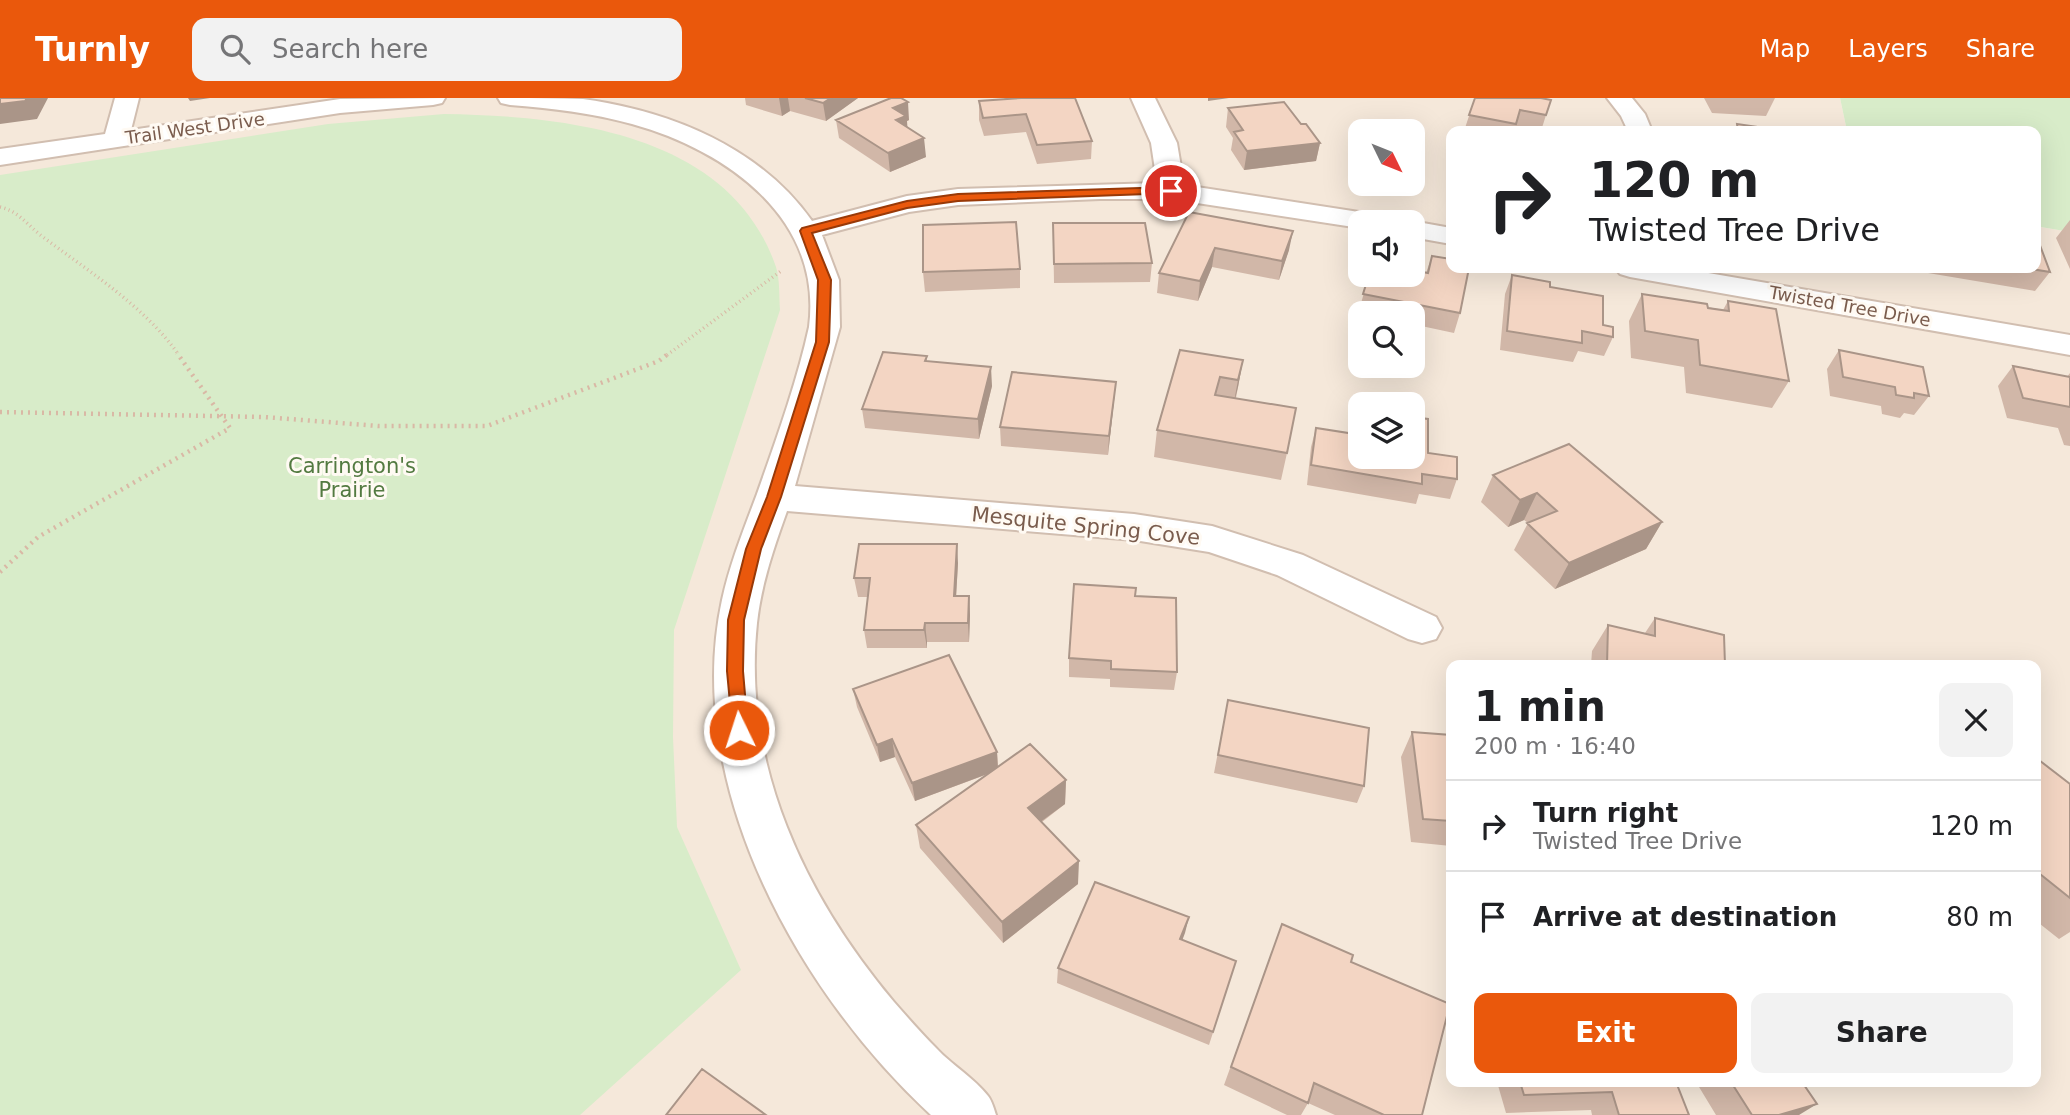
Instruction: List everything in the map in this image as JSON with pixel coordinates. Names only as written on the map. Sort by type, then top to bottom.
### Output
[{"type":"street","points":[[116,139],[128,98]]},
{"type":"street","name":"Trail West Drive","points":[[0,157],[340,106],[433,98]]},
{"type":"street","points":[[510,98],[583,106],[640,119],[683,133],[722,152],[753,174],[789,208],[809,239],[824,280],[822,342],[774,497],[753,549],[736,620],[735,671],[739,730],[750,782],[779,868],[803,917],[841,977],[915,1064],[970,1115]]},
{"type":"street","points":[[1143,98],[1164,141],[1171,172],[1171,191]]},
{"type":"street","points":[[1619,98],[1633,114],[1638,126]]},
{"type":"street","points":[[809,239],[907,204],[958,197],[1171,191],[1348,218]]},
{"type":"street","points":[[1425,231],[1446,235]]},
{"type":"street","name":"Twisted Tree Drive","points":[[1664,273],[2070,345]]},
{"type":"street","name":"Mesquite Spring Cove","points":[[774,497],[1134,527],[1212,539],[1290,565],[1422,628]]},
{"type":"path","points":[[0,207],[14,210],[31,228],[133,305],[172,346],[230,428],[38,537],[0,572]]},
{"type":"path","points":[[0,412],[220,415],[379,426],[487,426],[659,361],[748,298],[809,239]]},
{"type":"shaded area","points":[[0,98],[1840,98],[1846,126],[1446,126],[1446,273],[2041,273],[2041,227],[2070,232],[2070,1115],[0,1115]]},
{"type":"green space","points":[[1840,98],[2070,98],[2070,232],[2041,227],[2041,126],[1846,126]]},
{"type":"green space","name":"Carrington's Prairie","points":[[444,114],[540,120],[590,128],[638,141],[683,160],[722,186],[753,222],[776,267],[780,310],[674,630],[673,737],[677,827],[741,970],[580,1115],[0,1115],[0,175],[328,124]]},
{"type":"building","points":[[0,98],[27,98],[25,101],[0,104]]},
{"type":"building","points":[[805,98],[831,98],[823,103]]},
{"type":"building","points":[[891,98],[901,98],[908,102],[893,108],[906,116],[896,120],[924,138],[888,153],[836,120]]},
{"type":"building","points":[[1075,98],[1092,141],[1037,145],[1026,114],[983,118],[979,101]]},
{"type":"building","points":[[1475,98],[1551,100],[1546,115],[1520,110],[1516,124],[1469,115]]},
{"type":"building","points":[[1284,102],[1320,143],[1247,151],[1234,132],[1243,130],[1228,108]]},
{"type":"building","points":[[1189,212],[1293,231],[1282,261],[1215,248],[1200,281],[1159,273]]},
{"type":"building","points":[[1016,222],[1020,269],[923,272],[923,225]]},
{"type":"building","points":[[1053,223],[1145,223],[1152,263],[1054,264]]},
{"type":"building","points":[[2041,248],[2050,272],[2041,271]]},
{"type":"building","points":[[1432,256],[1446,258],[1446,273],[1468,273],[1460,313],[1425,306],[1425,301],[1399,301],[1363,294],[1365,287],[1425,287],[1425,272],[1428,273]]},
{"type":"building","points":[[1512,275],[1550,282],[1550,287],[1603,296],[1603,325],[1613,327],[1613,337],[1582,331],[1582,343],[1507,331]]},
{"type":"building","points":[[1642,294],[1707,304],[1708,308],[1729,311],[1728,301],[1776,309],[1789,381],[1700,365],[1698,340],[1645,331]]},
{"type":"building","points":[[1180,350],[1243,360],[1238,380],[1220,377],[1215,395],[1296,408],[1287,453],[1157,430]]},
{"type":"building","points":[[1839,350],[1923,367],[1929,396],[1914,393],[1914,398],[1896,395],[1895,387],[1843,377]]},
{"type":"building","points":[[883,352],[927,356],[925,361],[991,367],[978,419],[862,409]]},
{"type":"building","points":[[2013,366],[2070,377],[2070,407],[2023,398]]},
{"type":"building","points":[[1012,372],[1116,382],[1109,436],[1000,427]]},
{"type":"building","points":[[1425,419],[1428,419],[1428,453],[1457,457],[1457,479],[1422,474],[1422,484],[1311,465],[1316,428],[1348,433],[1348,469],[1425,469]]},
{"type":"building","points":[[1569,444],[1662,522],[1569,563],[1527,523],[1557,511],[1537,493],[1520,500],[1493,475]]},
{"type":"building","points":[[859,544],[957,544],[954,596],[969,596],[968,623],[925,623],[924,630],[864,630],[870,578],[854,578]]},
{"type":"building","points":[[1074,584],[1136,588],[1135,596],[1176,598],[1177,672],[1111,669],[1111,661],[1069,658]]},
{"type":"building","points":[[1655,618],[1724,635],[1725,660],[1607,660],[1608,625],[1655,636]]},
{"type":"building","points":[[949,655],[997,752],[912,783],[892,739],[877,745],[853,689]]},
{"type":"building","points":[[1228,700],[1369,728],[1364,786],[1218,755]]},
{"type":"building","points":[[1412,732],[1446,735],[1446,821],[1423,819]]},
{"type":"building","points":[[1030,744],[1066,780],[1028,808],[1079,861],[1002,922],[916,825]]},
{"type":"building","points":[[2041,762],[2070,784],[2070,898],[2041,875]]},
{"type":"building","points":[[1095,882],[1189,917],[1180,939],[1236,961],[1213,1032],[1058,968]]},
{"type":"building","points":[[1282,924],[1353,955],[1351,962],[1446,1002],[1446,1020],[1422,1115],[1384,1115],[1314,1083],[1308,1103],[1231,1067]]},
{"type":"building","points":[[702,1069],[766,1115],[666,1115]]},
{"type":"building","points":[[1522,1087],[1678,1087],[1689,1115],[1619,1115],[1612,1092],[1524,1095]]},
{"type":"building","points":[[1734,1087],[1805,1087],[1817,1104],[1779,1115],[1752,1115]]},
{"type":"route","points":[[739,730],[735,671],[736,620],[753,549],[774,497],[822,342],[824,280],[806,231],[907,204],[958,197],[1171,191]]}]
